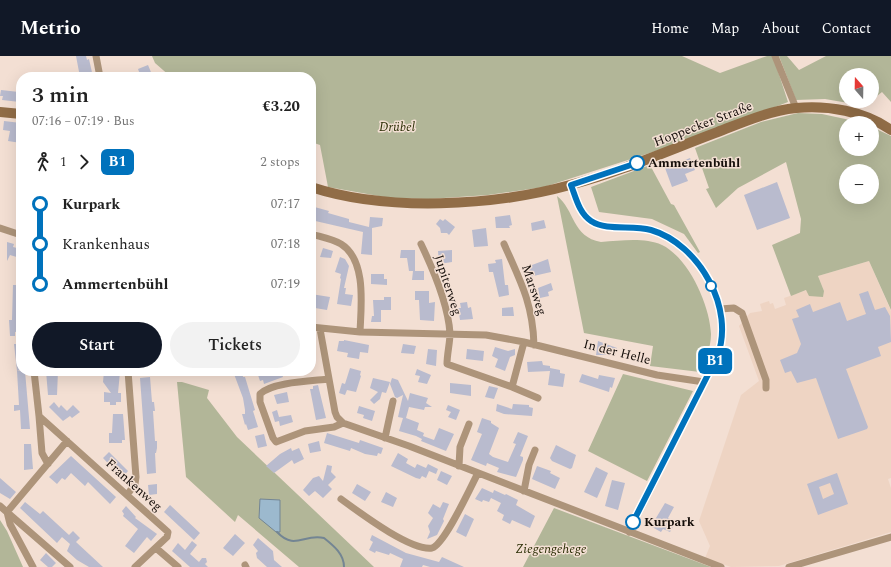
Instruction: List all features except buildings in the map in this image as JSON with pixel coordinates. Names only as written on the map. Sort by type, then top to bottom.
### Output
[{"type":"street","points":[[96,56],[99,72]]},
{"type":"street","points":[[775,56],[796,108]]},
{"type":"street","name":"Hoppecker Straße","points":[[316,188],[335,194],[371,200],[419,203],[506,198],[545,192],[614,172],[749,120],[796,108],[828,108],[851,112],[891,130]]},
{"type":"street","points":[[0,112],[16,114]]},
{"type":"street","points":[[571,185],[580,209],[591,221],[606,226],[650,229],[665,235],[682,246],[701,270],[713,290],[720,309],[722,327],[721,345],[717,357],[629,532]]},
{"type":"street","points":[[0,228],[16,233]]},
{"type":"street","points":[[316,236],[339,243],[345,247],[351,256],[362,288],[360,332]]},
{"type":"street","name":"Jupiterweg","points":[[421,244],[439,287],[450,334]]},
{"type":"street","name":"Marsweg","points":[[504,244],[524,289],[531,311],[534,345]]},
{"type":"street","points":[[720,309],[734,308],[742,313],[766,380],[766,388]]},
{"type":"street","name":"In der Helle","points":[[316,328],[360,332],[486,335],[524,342],[614,365],[704,382]]},
{"type":"street","points":[[320,329],[336,415],[343,423],[478,473],[720,567]]},
{"type":"street","points":[[450,334],[448,365],[512,387],[538,398]]},
{"type":"street","points":[[512,387],[524,342]]},
{"type":"street","points":[[35,376],[42,453],[48,464]]},
{"type":"street","points":[[127,495],[135,484],[136,477],[128,376]]},
{"type":"street","points":[[329,379],[289,384],[266,390],[260,394],[260,402],[273,438],[276,442],[305,431],[334,427],[343,423]]},
{"type":"street","points":[[385,438],[393,401]]},
{"type":"street","name":"Frankenweg","points":[[39,416],[168,532],[168,536],[135,567]]},
{"type":"street","points":[[458,466],[460,447],[469,424]]},
{"type":"street","points":[[7,512],[67,441]]},
{"type":"street","points":[[524,491],[529,465],[535,450]]},
{"type":"street","points":[[341,499],[389,532],[417,545],[432,548],[439,543],[446,533],[478,473]]},
{"type":"street","points":[[0,506],[70,567]]},
{"type":"street","points":[[7,512],[10,524],[33,567]]},
{"type":"street","points":[[789,567],[891,537]]},
{"type":"street","points":[[156,548],[178,567]]},
{"type":"shaded area","points":[[869,261],[891,311],[891,478],[888,479],[891,488],[891,532],[779,566],[731,567],[705,558],[710,546],[699,521],[741,395],[759,381],[739,326],[750,313],[762,311],[760,304],[769,301],[770,304],[773,303],[775,309],[786,305],[784,298],[807,290],[811,295],[824,291],[818,276]]},
{"type":"green space","name":"Drübel","points":[[152,56],[682,56],[720,73],[767,56],[773,56],[788,102],[687,141],[544,187],[488,195],[429,199],[390,198],[328,187],[320,145],[316,144],[316,72],[165,72],[155,63]]},
{"type":"green space","points":[[779,56],[787,56],[799,70],[826,56],[891,56],[891,102],[882,92],[879,94],[879,68],[839,68],[839,101],[825,99],[796,100]]},
{"type":"green space","points":[[798,113],[822,114],[839,118],[839,156],[879,156],[879,130],[891,136],[891,310],[869,261],[818,276],[824,291],[823,297],[809,296],[806,290],[791,296],[772,245],[800,233],[801,219],[786,162],[738,188],[716,208],[706,189],[709,188],[695,148],[761,122]]},
{"type":"green space","points":[[650,165],[671,204],[674,205],[700,252],[698,253],[684,234],[652,219],[599,212],[591,187]]},
{"type":"green space","points":[[557,196],[563,202],[584,235],[601,242],[640,240],[655,243],[672,251],[681,260],[689,271],[702,297],[710,323],[710,344],[700,372],[650,366],[653,346],[584,333]]},
{"type":"green space","points":[[623,374],[693,391],[647,481],[588,451]]},
{"type":"green space","points":[[177,382],[182,382],[209,390],[207,398],[237,437],[374,567],[299,567],[238,515],[235,522],[186,477]]},
{"type":"green space","name":"Ziegengehege","points":[[554,508],[711,567],[523,567]]},
{"type":"green space","points":[[0,520],[7,531],[23,567],[0,567]]},
{"type":"water","points":[[260,499],[280,500],[280,532],[276,532],[259,518]]},
{"type":"waterway","points":[[277,532],[283,538],[295,541],[317,537],[324,538],[335,547],[340,554],[344,562],[344,567]]},
{"type":"bus line","name":"B1","points":[[633,522],[717,357],[721,345],[722,333],[720,309],[715,295],[698,264],[682,246],[665,235],[650,229],[597,224],[586,218],[580,209],[571,185],[637,163]]},
{"type":"place","name":"Ammertenbühl","points":[[637,163]]},
{"type":"place","name":"Kurpark","points":[[633,522]]}]
